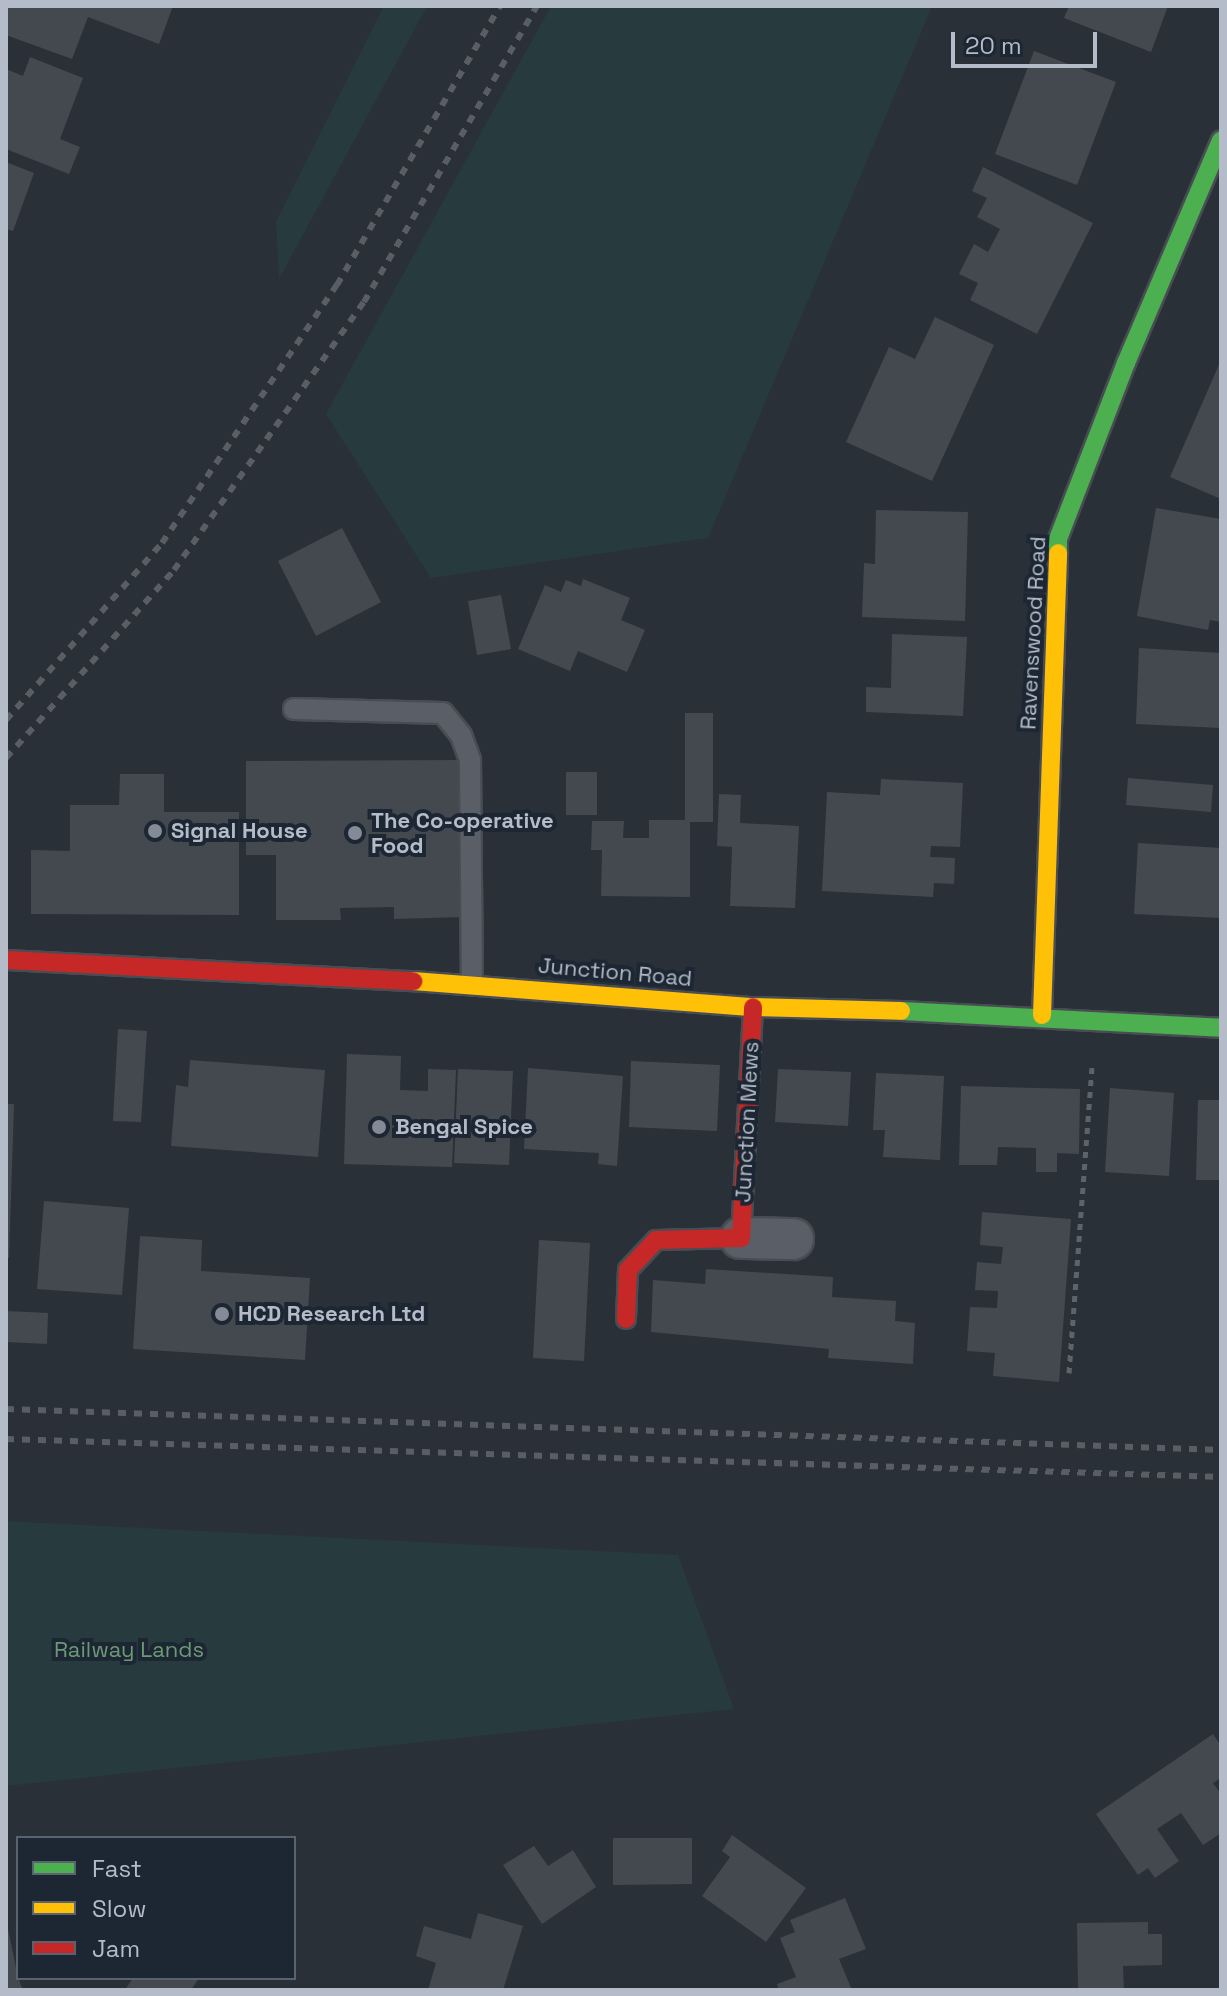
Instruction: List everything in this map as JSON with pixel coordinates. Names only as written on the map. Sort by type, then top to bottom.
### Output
[{"type":"street","name":"Ravenswood Road","points":[[1042,1015],[1058,539],[1221,140]]},
{"type":"street","name":"Junction Road","points":[[6,960],[472,984],[753,1007],[1042,1015],[1221,1028]]},
{"type":"street","name":"Junction Mews","points":[[741,1238],[753,1007]]},
{"type":"street","points":[[626,1319],[628,1270],[656,1240],[793,1239]]},
{"type":"lane","points":[[294,709],[443,713],[461,735],[470,760],[472,984]]},
{"type":"path","points":[[1069,1373],[1095,1019]]},
{"type":"green space","points":[[384,6],[427,6],[279,279],[276,222]]},
{"type":"green space","points":[[551,6],[932,6],[708,538],[431,578],[326,414]]},
{"type":"green space","name":"Railway Lands","points":[[6,1521],[678,1555],[734,1709],[6,1786]]},
{"type":"building","points":[[6,6],[173,6],[159,44],[88,17],[72,59],[6,35]]},
{"type":"building","points":[[1069,6],[1168,6],[1151,52],[1064,18]]},
{"type":"building","points":[[1034,51],[1116,82],[1077,185],[995,154]]},
{"type":"building","points":[[30,57],[83,78],[60,139],[80,147],[69,174],[6,149],[6,69],[23,76]]},
{"type":"building","points":[[6,162],[34,173],[13,231],[6,229]]},
{"type":"building","points":[[983,167],[1093,223],[1037,334],[970,300],[978,283],[959,274],[974,244],[988,252],[1000,229],[977,217],[987,198],[972,191]]},
{"type":"building","points":[[935,317],[994,345],[932,481],[846,442],[889,347],[915,359]]},
{"type":"building","points":[[1221,360],[1221,499],[1170,477]]},
{"type":"building","points":[[1156,508],[1221,519],[1221,622],[1210,620],[1208,630],[1137,616]]},
{"type":"building","points":[[876,510],[968,512],[965,621],[862,617],[864,563],[875,564]]},
{"type":"building","points":[[342,528],[381,602],[316,636],[278,561]]},
{"type":"building","points":[[583,579],[630,598],[621,620],[645,630],[627,672],[578,651],[570,671],[518,649],[545,585],[561,592],[566,580],[581,586]]},
{"type":"building","points":[[501,595],[511,649],[477,655],[468,601]]},
{"type":"building","points":[[892,634],[967,637],[963,716],[866,712],[866,687],[891,688]]},
{"type":"building","points":[[1139,648],[1221,653],[1221,728],[1136,724]]},
{"type":"building","points":[[685,713],[713,713],[713,822],[690,822],[690,897],[601,896],[602,850],[591,850],[592,821],[624,821],[623,838],[649,838],[649,820],[685,820]]},
{"type":"building","name":"The Co-operative Food","points":[[461,760],[464,917],[394,919],[394,907],[340,908],[341,920],[276,920],[276,855],[246,855],[246,761]]},
{"type":"building","points":[[566,772],[597,772],[597,815],[566,815]]},
{"type":"building","name":"Signal House","points":[[120,774],[164,774],[164,812],[239,812],[239,915],[31,914],[31,850],[70,851],[70,805],[119,805]]},
{"type":"building","points":[[1128,778],[1213,785],[1211,812],[1126,805]]},
{"type":"building","points":[[881,779],[963,783],[960,847],[931,846],[930,857],[955,858],[954,884],[934,883],[933,897],[822,891],[827,792],[880,795]]},
{"type":"building","points":[[719,794],[741,795],[740,823],[799,826],[795,908],[730,906],[732,847],[717,846]]},
{"type":"building","points":[[1138,843],[1221,848],[1221,918],[1134,914]]},
{"type":"building","points":[[118,1029],[147,1031],[141,1122],[113,1121]]},
{"type":"building","name":"Bengal Spice","points":[[347,1054],[401,1056],[400,1090],[428,1091],[428,1069],[456,1070],[452,1167],[344,1164]]},
{"type":"building","points":[[190,1060],[325,1070],[318,1157],[171,1146],[176,1085],[188,1087]]},
{"type":"building","points":[[631,1061],[720,1065],[717,1131],[629,1127]]},
{"type":"building","points":[[528,1068],[623,1076],[617,1166],[598,1164],[599,1153],[524,1149]]},
{"type":"building","points":[[458,1069],[513,1071],[509,1165],[454,1163]]},
{"type":"building","points":[[778,1069],[851,1072],[848,1126],[775,1122]]},
{"type":"building","points":[[876,1073],[944,1076],[940,1160],[883,1157],[885,1130],[873,1130]]},
{"type":"building","points":[[961,1086],[1080,1089],[1079,1154],[1057,1153],[1057,1172],[1036,1172],[1036,1148],[998,1147],[997,1165],[959,1165]]},
{"type":"building","points":[[1110,1088],[1174,1093],[1169,1176],[1105,1172]]},
{"type":"building","points":[[1198,1100],[1221,1100],[1221,1180],[1196,1180]]},
{"type":"building","points":[[6,1104],[14,1104],[9,1258],[6,1258]]},
{"type":"building","points":[[44,1201],[129,1208],[122,1295],[37,1289]]},
{"type":"building","points":[[982,1212],[1071,1219],[1059,1382],[993,1376],[995,1353],[967,1351],[970,1307],[997,1308],[998,1291],[975,1290],[977,1262],[1001,1264],[1003,1247],[980,1245]]},
{"type":"building","name":"HCD Research Ltd","points":[[140,1236],[202,1240],[201,1271],[310,1278],[305,1360],[133,1349]]},
{"type":"building","points":[[539,1240],[590,1243],[584,1361],[533,1358]]},
{"type":"building","points":[[706,1269],[833,1277],[832,1297],[896,1301],[895,1321],[915,1323],[913,1364],[828,1358],[829,1349],[651,1332],[653,1280],[705,1284]]},
{"type":"building","points":[[6,1311],[48,1313],[47,1344],[6,1342]]},
{"type":"building","points":[[1213,1734],[1221,1746],[1221,1778],[1213,1783],[1221,1794],[1221,1833],[1203,1845],[1181,1813],[1157,1829],[1179,1861],[1155,1878],[1148,1868],[1138,1875],[1096,1814]]},
{"type":"building","points":[[732,1835],[806,1888],[766,1942],[702,1896],[730,1857],[722,1851]]},
{"type":"building","points":[[613,1838],[692,1838],[692,1884],[613,1885]]},
{"type":"building","points":[[534,1846],[548,1866],[573,1850],[596,1887],[542,1924],[503,1865]]},
{"type":"building","points":[[845,1898],[866,1949],[839,1959],[852,1990],[779,1990],[777,1984],[796,1977],[780,1938],[795,1932],[790,1920]]},
{"type":"building","points":[[478,1913],[523,1926],[503,1990],[428,1990],[436,1963],[416,1956],[424,1926],[471,1939]]},
{"type":"building","points":[[6,1919],[16,1980],[23,1990],[6,1990]]},
{"type":"building","points":[[1148,1922],[1148,1934],[1162,1934],[1162,1965],[1123,1966],[1124,1990],[1078,1990],[1077,1923]]},
{"type":"building","points":[[132,1980],[198,1980],[191,1990],[125,1990]]},
{"type":"railway","points":[[6,720],[162,543],[337,285],[500,6]]},
{"type":"railway","points":[[6,758],[174,570],[364,302],[537,6]]},
{"type":"railway","points":[[6,1409],[1221,1450]]},
{"type":"railway","points":[[6,1439],[1221,1477]]},
{"type":"traffic: fast","points":[[1058,553],[1058,539],[1126,363],[1221,140]]},
{"type":"traffic: fast","points":[[901,1011],[1221,1028]]},
{"type":"traffic: slow","points":[[1042,1015],[1058,553]]},
{"type":"traffic: slow","points":[[413,981],[753,1007],[901,1011]]},
{"type":"traffic: jam","points":[[6,960],[413,981]]},
{"type":"traffic: jam","points":[[626,1319],[628,1270],[656,1240],[741,1238],[753,1007]]},
{"type":"place","name":"Signal House","points":[[155,831]]},
{"type":"place","name":"The Co-operative Food","points":[[355,833]]},
{"type":"place","name":"Bengal Spice","points":[[379,1127]]},
{"type":"place","name":"HCD Research Ltd","points":[[222,1314]]}]
